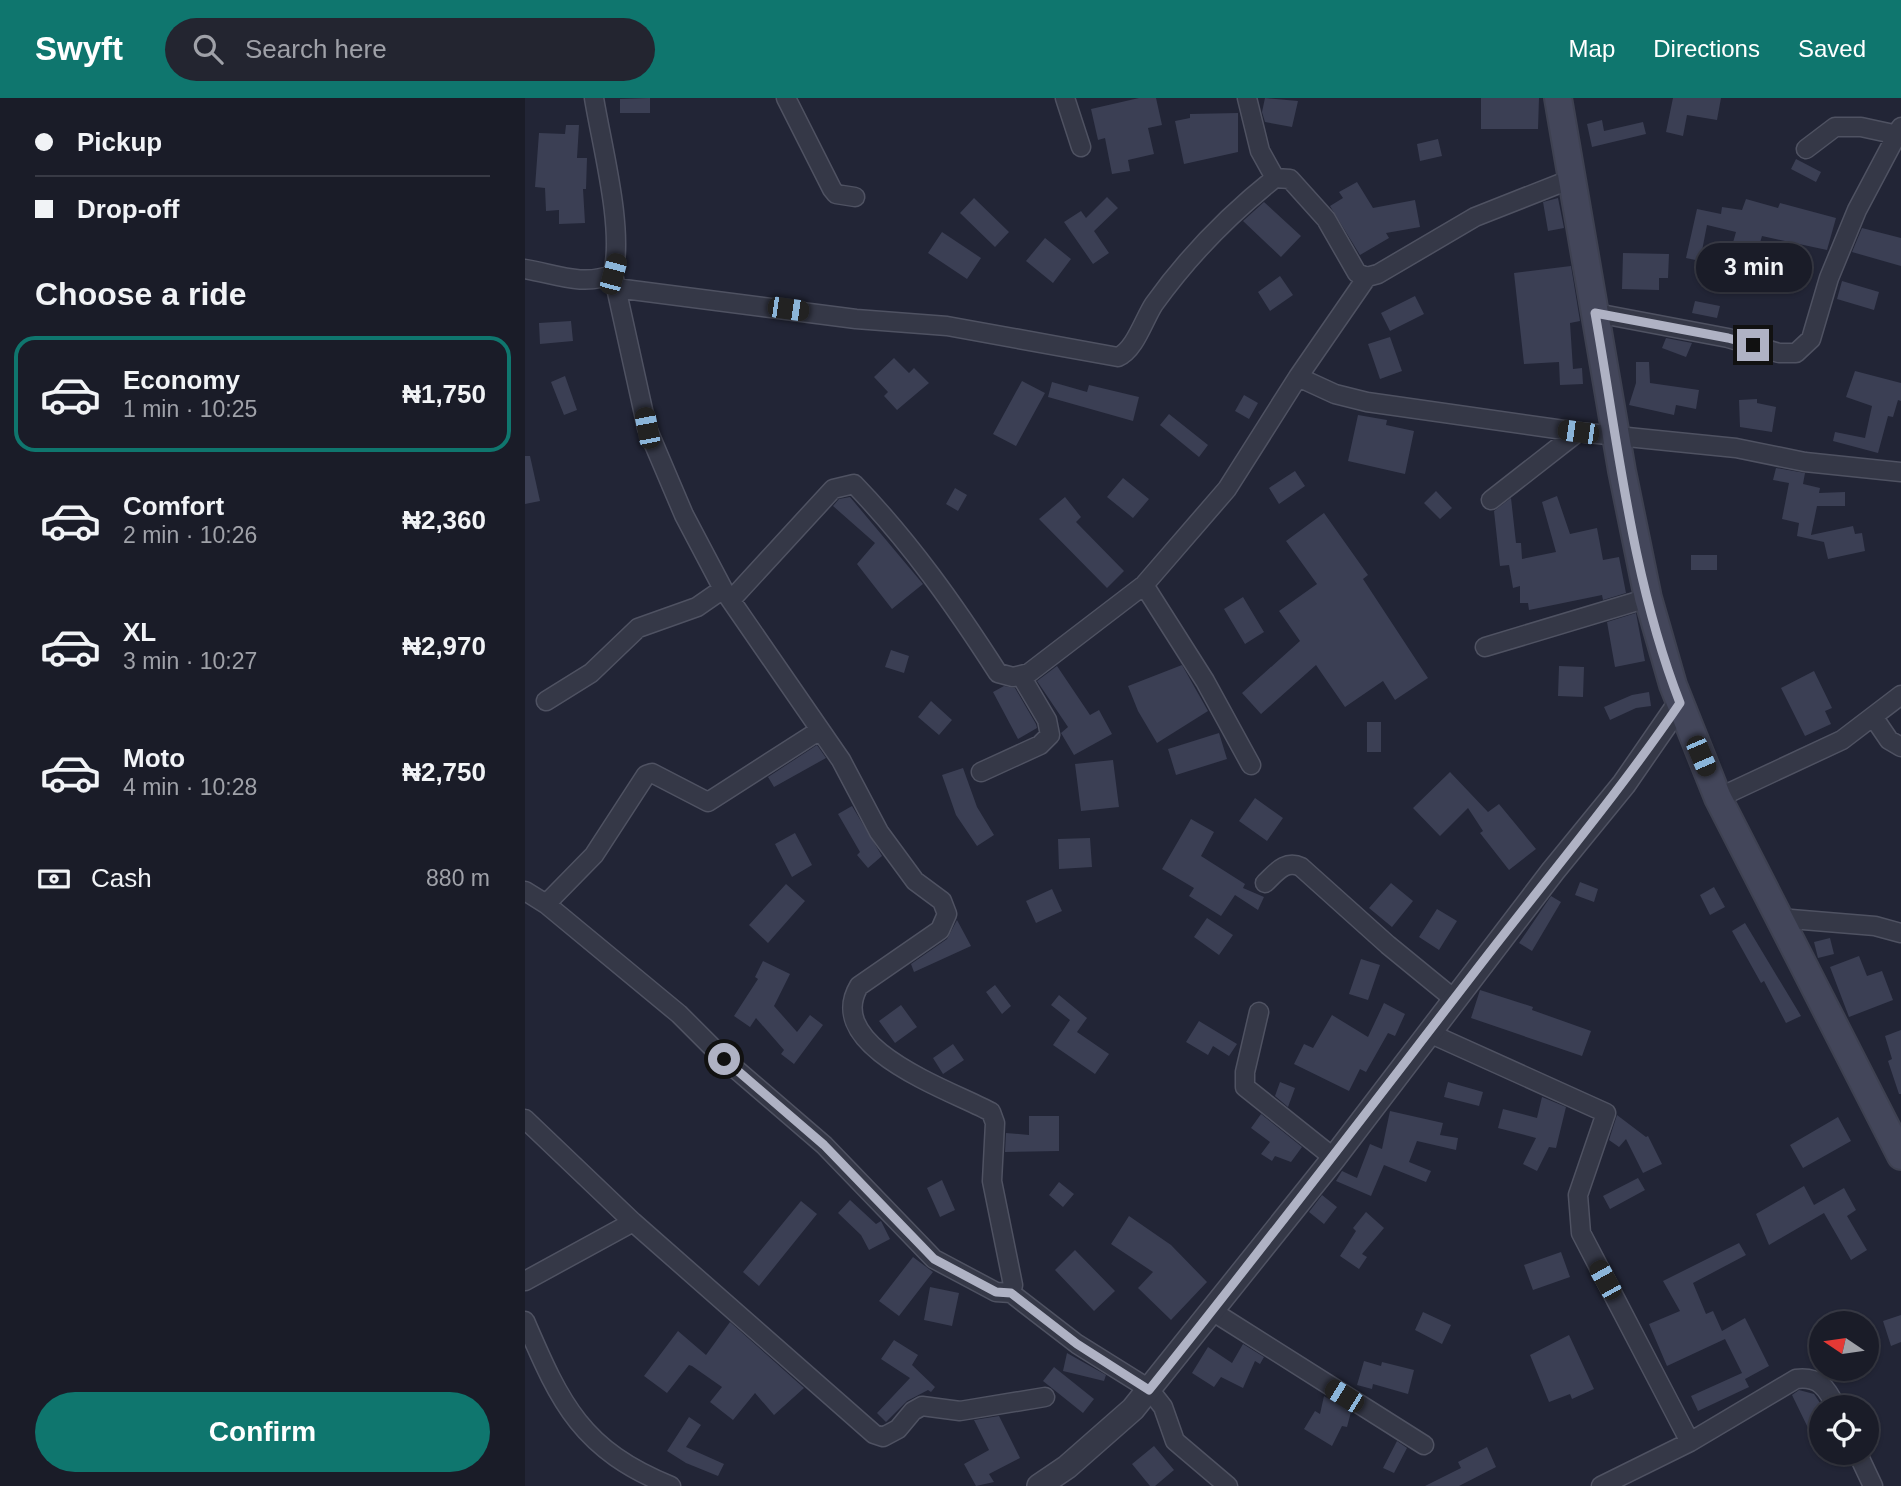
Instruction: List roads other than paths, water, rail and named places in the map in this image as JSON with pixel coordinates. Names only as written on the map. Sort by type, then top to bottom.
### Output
[{"type":"main road","points":[[1558,98],[1574,178],[1616,435],[1648,598],[1680,703],[1719,798],[1901,1156]]},
{"type":"street","points":[[594,98],[615,227],[615,281],[647,428],[684,515],[727,595],[841,760],[879,832],[915,881],[942,901],[947,914],[940,930],[859,986],[854,999],[856,1022],[865,1040],[900,1068],[991,1112],[995,1123],[992,1181],[1013,1284],[1011,1293]]},
{"type":"street","points":[[786,98],[832,189],[836,194],[855,197]]},
{"type":"street","points":[[1065,98],[1081,147]]},
{"type":"street","points":[[1247,98],[1260,151],[1275,178]]},
{"type":"street","points":[[1595,313],[1728,338],[1779,354],[1796,353],[1811,339],[1829,278],[1857,210],[1899,131],[1835,127],[1807,149]]},
{"type":"street","points":[[525,269],[580,281],[615,281],[856,319],[947,327],[1118,357],[1129,350],[1143,320],[1174,276],[1275,178],[1290,178],[1297,185],[1326,219],[1357,273],[1367,277],[1378,274],[1475,218],[1574,178]]},
{"type":"street","points":[[546,701],[591,673],[638,628],[727,595],[833,489],[854,484],[884,515],[930,573],[966,621],[998,673],[1005,677],[1021,676],[1144,585],[1227,489],[1298,377],[1367,277]]},
{"type":"street","points":[[1298,377],[1335,394],[1359,400],[1578,432],[1736,448],[1805,462],[1901,472]]},
{"type":"street","points":[[1491,500],[1578,432]]},
{"type":"street","points":[[1144,585],[1205,681],[1251,765]]},
{"type":"street","points":[[1485,648],[1648,598]]},
{"type":"street","points":[[981,772],[1040,746],[1050,735],[1047,720],[1021,676]]},
{"type":"street","points":[[1719,798],[1842,740],[1901,695]]},
{"type":"street","points":[[1039,1486],[1077,1458],[1133,1409],[1149,1390],[1334,1158],[1454,999],[1624,784],[1680,703]]},
{"type":"street","points":[[1874,718],[1889,740],[1901,747]]},
{"type":"street","points":[[546,904],[594,855],[646,775],[652,773],[667,779],[708,802],[820,730]]},
{"type":"street","points":[[1265,883],[1285,866],[1294,864],[1301,867],[1388,945],[1454,999]]},
{"type":"street","points":[[525,891],[546,904],[680,1014],[724,1059],[824,1145],[934,1259],[996,1292],[1011,1293],[1077,1344],[1149,1390],[1163,1407],[1175,1441],[1228,1486]]},
{"type":"street","points":[[1779,918],[1875,926],[1901,933]]},
{"type":"street","points":[[1259,1012],[1245,1072],[1245,1087],[1249,1093],[1334,1158]]},
{"type":"street","points":[[1429,1032],[1606,1113],[1605,1123],[1578,1195],[1581,1233],[1690,1442]]},
{"type":"street","points":[[525,1119],[633,1222],[874,1434],[883,1437],[898,1429],[913,1411],[922,1406],[960,1411],[1045,1397]]},
{"type":"street","points":[[525,1281],[633,1222]]},
{"type":"street","points":[[1212,1311],[1424,1445]]},
{"type":"street","points":[[525,1321],[550,1379],[578,1425],[607,1453],[640,1473],[671,1486]]},
{"type":"street","points":[[1601,1486],[1690,1442],[1796,1379],[1813,1378],[1830,1395]]},
{"type":"street","points":[[1863,1465],[1873,1486]]}]
